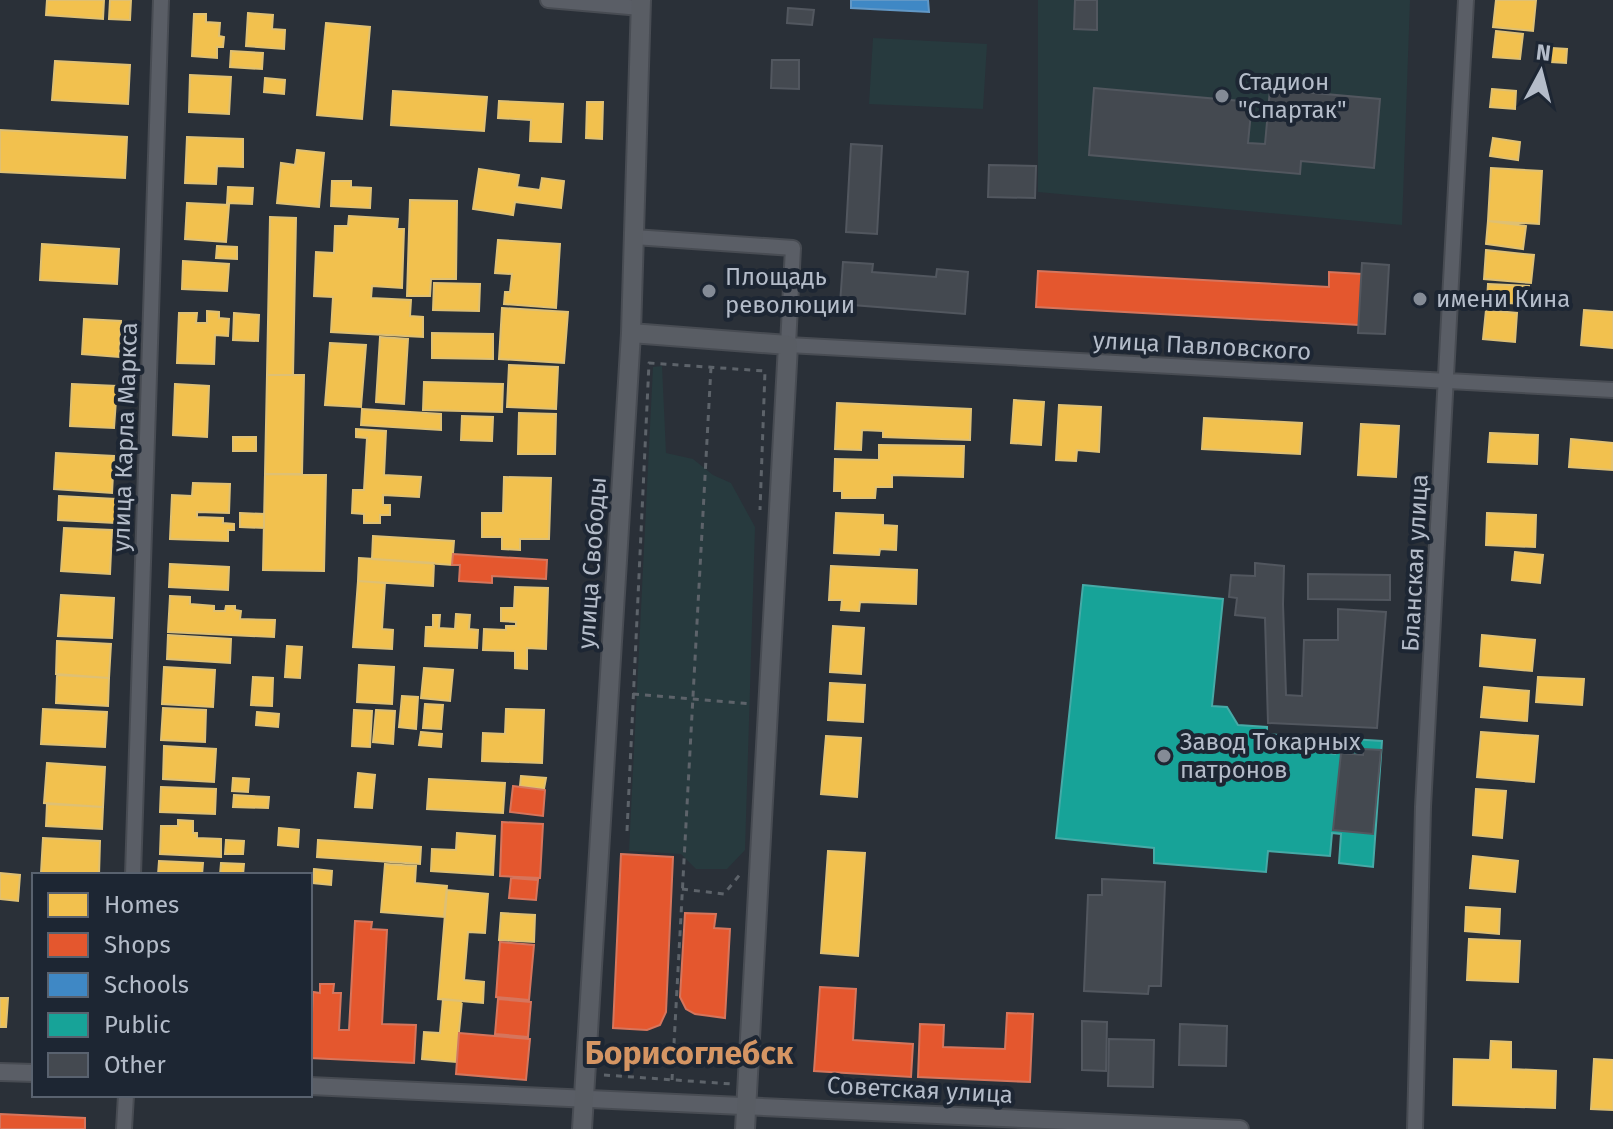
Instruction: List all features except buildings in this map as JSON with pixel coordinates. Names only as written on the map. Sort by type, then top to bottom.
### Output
[{"type":"main road","name":"улица Свободы","points":[[582,1129],[631,333],[641,4]]},
{"type":"main road","points":[[631,333],[788,345],[745,1129]]},
{"type":"street","name":"улица Карла Маркса","points":[[133,873],[161,0]]},
{"type":"street","points":[[548,0],[641,4]]},
{"type":"street","name":"Бланская улица","points":[[1415,1129],[1423,807],[1466,0]]},
{"type":"street","points":[[634,237],[793,248],[788,345]]},
{"type":"street","name":"улица Павловского","points":[[788,345],[1613,390]]},
{"type":"street","points":[[0,1072],[32,1073]]},
{"type":"street","name":"Советская улица","points":[[312,1086],[1240,1129]]},
{"type":"street","points":[[124,1129],[126,1097]]},
{"type":"path","points":[[627,831],[649,363],[765,371],[760,514]]},
{"type":"path","points":[[672,1080],[711,367]]},
{"type":"path","points":[[633,694],[752,704]]},
{"type":"path","points":[[682,889],[724,894],[746,868]]},
{"type":"path","points":[[586,1074],[748,1085]]},
{"type":"green space","name":"Стадион \"Спартак\"","points":[[1038,0],[1410,0],[1402,225],[1038,192]]},
{"type":"green space","points":[[873,38],[987,44],[983,109],[869,104]]},
{"type":"green space","points":[[662,366],[666,453],[693,459],[713,475],[731,483],[755,527],[745,850],[727,869],[696,869],[681,854],[629,851],[653,367]]},
{"type":"place","name":"Стадион \"Спартак\"","points":[[1222,96]]},
{"type":"place","name":"Площадь революции","points":[[709,291]]},
{"type":"place","name":"имени Кина","points":[[1420,299]]},
{"type":"place","name":"Завод Токарных патронов","points":[[1164,756]]},
{"type":"district","name":"Борисоглебск","points":[[689,1053]]}]
